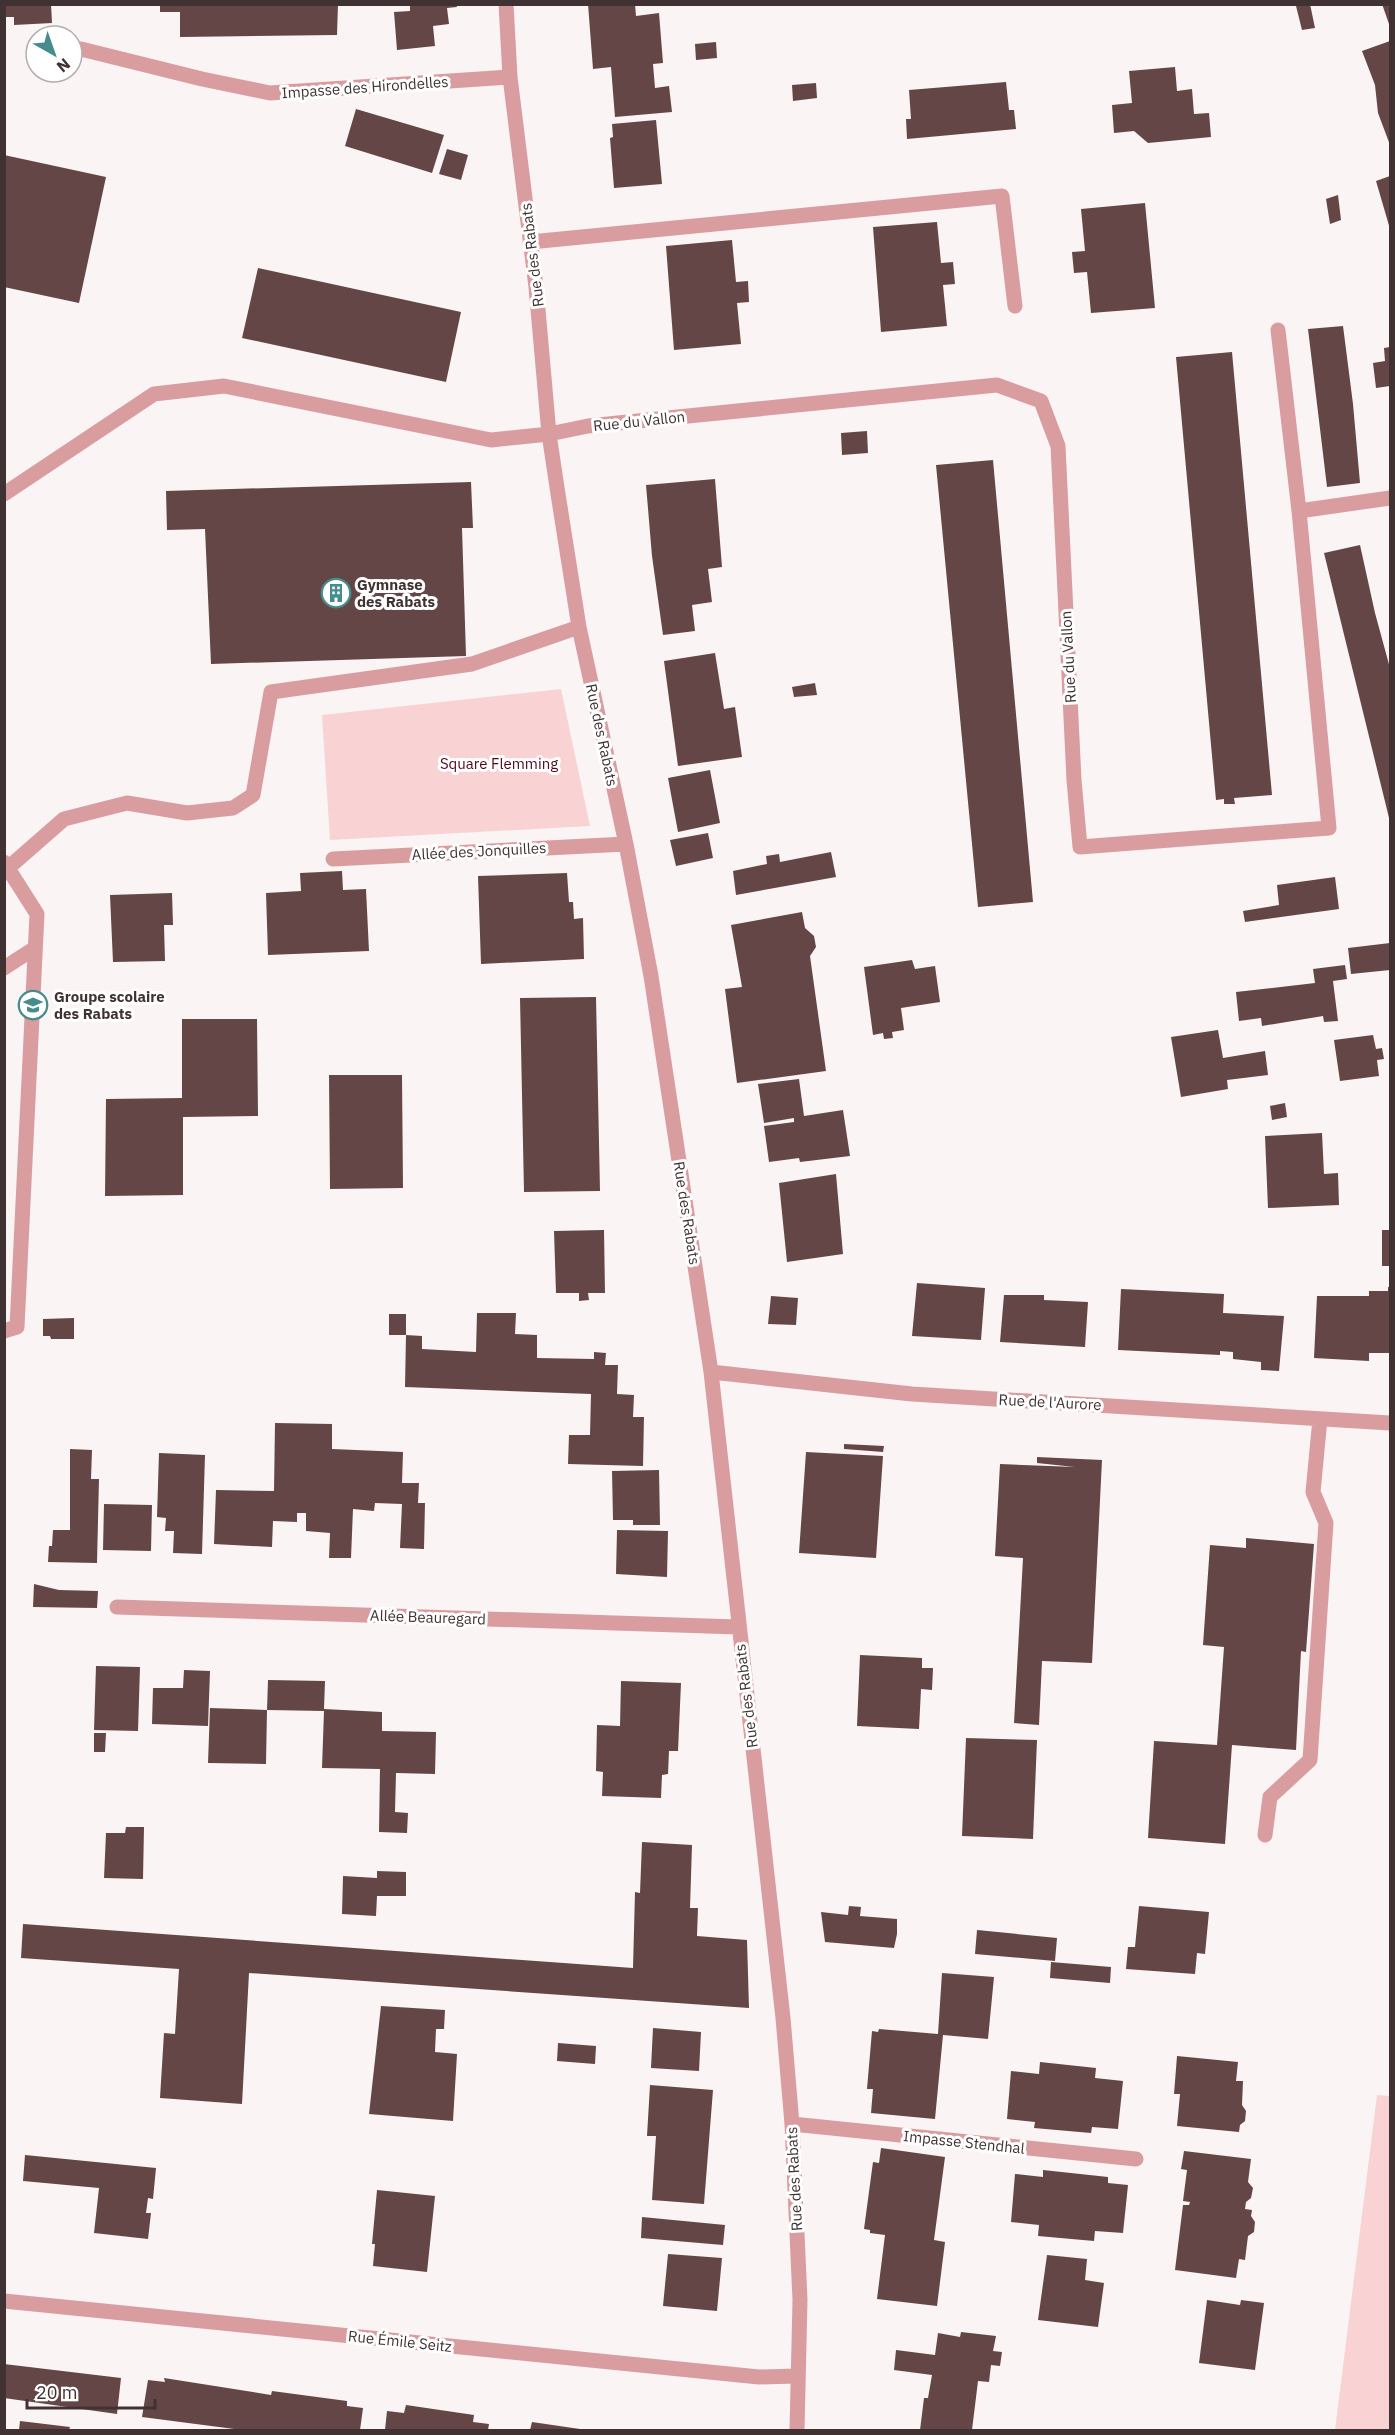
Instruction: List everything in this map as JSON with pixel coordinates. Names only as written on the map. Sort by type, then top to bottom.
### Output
[{"type":"street","name":"Rue des Rabats","points":[[506,4],[510,77],[530,242],[549,434],[579,627],[626,844],[651,976],[711,1372],[783,2018],[792,2124],[800,2300],[796,2376],[797,2430]]},
{"type":"street","name":"Impasse des Hirondelles","points":[[84,50],[270,93],[510,77]]},
{"type":"street","points":[[530,242],[1002,196],[1015,306]]},
{"type":"street","name":"Rue du Vallon","points":[[549,434],[588,426],[997,385],[1041,401],[1058,446],[1074,780],[1080,846],[1329,828],[1299,511],[1278,330]]},
{"type":"street","points":[[4,494],[154,394],[224,387],[491,440],[549,434]]},
{"type":"street","points":[[1299,511],[1390,498]]},
{"type":"street","points":[[4,1331],[17,1327],[37,914],[6,865],[64,819],[127,803],[187,813],[233,808],[253,795],[271,692],[472,664],[579,627]]},
{"type":"street","name":"Allée des Jonquilles","points":[[333,859],[626,844]]},
{"type":"street","points":[[4,968],[34,948]]},
{"type":"street","name":"Rue de l'Aurore","points":[[711,1372],[912,1394],[1390,1423]]},
{"type":"street","points":[[1265,1835],[1270,1797],[1310,1760],[1326,1523],[1313,1492],[1320,1419]]},
{"type":"street","name":"Allée Beauregard","points":[[117,1607],[738,1627]]},
{"type":"street","name":"Impasse Stendhal","points":[[792,2124],[1136,2159]]},
{"type":"street","name":"Rue Émile Seitz","points":[[4,2301],[759,2377],[796,2376]]},
{"type":"green space","name":"Square Flemming","points":[[561,689],[590,826],[330,840],[322,715]]},
{"type":"green space","points":[[1377,2095],[1390,2096],[1390,2430],[1335,2430]]},
{"type":"building","points":[[4,4],[51,4],[52,23],[14,25],[14,17],[4,17]]},
{"type":"building","points":[[160,4],[338,4],[337,35],[180,37],[180,12],[160,12]]},
{"type":"building","points":[[410,4],[456,4],[457,7],[447,8],[449,24],[433,26],[435,46],[397,50],[394,12],[410,11]]},
{"type":"building","points":[[588,4],[635,4],[636,16],[659,13],[663,63],[653,64],[655,88],[669,86],[672,112],[615,117],[611,67],[593,69]]},
{"type":"building","points":[[1310,4],[1315,28],[1302,30],[1296,6]]},
{"type":"building","points":[[1382,4],[1390,4],[1389,24]]},
{"type":"building","points":[[1390,41],[1390,145],[1378,113],[1375,85],[1362,51]]},
{"type":"building","points":[[716,42],[717,58],[696,60],[695,44]]},
{"type":"building","points":[[1175,67],[1177,91],[1192,89],[1194,114],[1209,113],[1211,137],[1148,143],[1134,131],[1114,133],[1112,105],[1132,103],[1129,71]]},
{"type":"building","points":[[1006,82],[1009,110],[1014,110],[1016,129],[907,139],[906,119],[911,119],[909,90]]},
{"type":"building","points":[[816,83],[817,98],[793,101],[792,85]]},
{"type":"building","points":[[356,109],[444,135],[432,173],[345,146]]},
{"type":"building","points":[[656,120],[662,184],[614,188],[610,138],[613,137],[612,124]]},
{"type":"building","points":[[447,149],[468,155],[461,180],[439,174]]},
{"type":"building","points":[[4,155],[106,177],[79,303],[4,287]]},
{"type":"building","points":[[1390,176],[1390,229],[1376,181]]},
{"type":"building","points":[[1338,195],[1341,220],[1330,224],[1326,199]]},
{"type":"building","points":[[1145,203],[1155,308],[1091,313],[1087,272],[1074,273],[1072,252],[1085,251],[1081,209]]},
{"type":"building","points":[[937,222],[941,263],[953,262],[955,284],[943,285],[947,326],[881,332],[873,227]]},
{"type":"building","points":[[732,240],[736,282],[748,281],[749,302],[737,303],[741,344],[674,350],[666,246]]},
{"type":"building","points":[[258,268],[461,312],[446,382],[242,338]]},
{"type":"building","points":[[1343,326],[1360,483],[1327,487],[1308,329]]},
{"type":"building","points":[[1390,347],[1390,386],[1376,388],[1373,363],[1385,361],[1384,348]]},
{"type":"building","points":[[1232,352],[1272,795],[1234,798],[1235,804],[1224,804],[1224,799],[1216,800],[1176,357]]},
{"type":"building","points":[[867,431],[868,453],[842,455],[841,433]]},
{"type":"building","points":[[993,460],[1033,902],[978,907],[936,465]]},
{"type":"building","points":[[715,479],[722,567],[708,569],[712,602],[692,605],[695,631],[663,635],[652,556],[646,485]]},
{"type":"building","name":"Gymnase des Rabats","points":[[471,482],[473,528],[462,528],[466,656],[211,664],[205,529],[167,530],[166,491]]},
{"type":"building","points":[[1360,545],[1390,668],[1390,822],[1324,553]]},
{"type":"building","points":[[715,653],[724,709],[735,707],[742,757],[678,766],[664,661]]},
{"type":"building","points":[[815,683],[817,695],[794,697],[792,687]]},
{"type":"building","points":[[710,770],[720,823],[678,832],[668,778]]},
{"type":"building","points":[[708,833],[713,858],[676,866],[670,840]]},
{"type":"building","points":[[831,852],[836,877],[736,895],[733,871],[767,864],[766,856],[779,854],[780,862]]},
{"type":"building","points":[[342,871],[343,890],[366,889],[369,951],[268,955],[266,893],[301,891],[300,873]]},
{"type":"building","points":[[567,873],[569,902],[573,902],[574,919],[583,918],[584,959],[481,964],[478,876]]},
{"type":"building","points":[[1335,877],[1339,909],[1245,922],[1243,911],[1279,905],[1277,885]]},
{"type":"building","points":[[172,893],[173,925],[164,925],[165,961],[113,962],[110,895]]},
{"type":"building","points":[[802,912],[805,928],[814,936],[816,947],[810,956],[826,1071],[737,1083],[725,989],[742,987],[731,925]]},
{"type":"building","points":[[1390,943],[1390,970],[1351,974],[1348,948]]},
{"type":"building","points":[[912,960],[915,969],[935,966],[940,1002],[901,1008],[904,1030],[892,1032],[893,1038],[884,1039],[883,1033],[873,1035],[864,967]]},
{"type":"building","points":[[1345,965],[1347,979],[1333,981],[1338,1021],[1324,1022],[1323,1016],[1262,1026],[1261,1018],[1239,1021],[1236,992],[1315,983],[1313,969]]},
{"type":"building","points":[[596,997],[600,1191],[524,1192],[520,998]]},
{"type":"building","points":[[182,1019],[257,1019],[258,1116],[183,1117],[183,1195],[105,1196],[106,1099],[182,1098]]},
{"type":"building","points":[[1218,1030],[1223,1058],[1265,1051],[1268,1075],[1227,1080],[1228,1089],[1181,1097],[1171,1037]]},
{"type":"building","points":[[1373,1035],[1376,1049],[1382,1048],[1384,1059],[1377,1060],[1379,1076],[1340,1081],[1334,1040]]},
{"type":"building","points":[[329,1075],[402,1075],[403,1188],[330,1189]]},
{"type":"building","points":[[799,1079],[804,1116],[843,1110],[850,1156],[800,1162],[799,1158],[769,1162],[764,1126],[794,1122],[794,1118],[764,1123],[758,1084]]},
{"type":"building","points":[[1285,1103],[1287,1117],[1272,1120],[1270,1106]]},
{"type":"building","points":[[1322,1133],[1324,1174],[1338,1173],[1339,1205],[1268,1208],[1265,1136]]},
{"type":"building","points":[[836,1174],[843,1254],[787,1262],[779,1183]]},
{"type":"building","points":[[604,1230],[605,1293],[588,1293],[589,1300],[579,1301],[579,1293],[556,1293],[554,1231]]},
{"type":"building","points":[[1382,1230],[1390,1230],[1390,1266],[1382,1266]]},
{"type":"building","points":[[917,1283],[985,1288],[981,1340],[912,1336]]},
{"type":"building","points":[[1390,1287],[1390,1353],[1369,1353],[1369,1361],[1314,1358],[1317,1296],[1369,1296],[1369,1291],[1388,1291]]},
{"type":"building","points":[[1121,1289],[1224,1294],[1223,1313],[1284,1316],[1279,1371],[1261,1370],[1261,1362],[1233,1359],[1233,1352],[1220,1351],[1220,1355],[1118,1350]]},
{"type":"building","points":[[1004,1295],[1044,1295],[1044,1300],[1088,1302],[1085,1347],[1000,1342]]},
{"type":"building","points":[[771,1296],[798,1298],[796,1325],[768,1324]]},
{"type":"building","points":[[477,1313],[516,1313],[515,1334],[537,1335],[537,1358],[594,1359],[594,1352],[606,1353],[605,1365],[618,1365],[617,1394],[634,1395],[633,1417],[644,1417],[643,1466],[568,1464],[569,1435],[590,1435],[591,1394],[405,1387],[406,1335],[422,1336],[422,1349],[476,1352]]},
{"type":"building","points":[[389,1314],[406,1314],[406,1335],[389,1335]]},
{"type":"building","points":[[74,1318],[74,1339],[51,1339],[50,1336],[43,1336],[43,1319]]},
{"type":"building","points":[[275,1423],[332,1424],[332,1449],[403,1452],[402,1483],[419,1483],[418,1503],[425,1503],[424,1549],[400,1548],[402,1504],[375,1503],[374,1511],[353,1509],[351,1558],[329,1558],[330,1533],[306,1531],[306,1513],[297,1513],[297,1522],[273,1521],[272,1547],[214,1544],[216,1490],[274,1491]]},
{"type":"building","points":[[844,1444],[884,1446],[883,1452],[844,1449]]},
{"type":"building","points":[[70,1449],[92,1450],[91,1479],[99,1479],[97,1563],[48,1562],[53,1530],[70,1530]]},
{"type":"building","points":[[806,1452],[883,1456],[876,1558],[799,1553]]},
{"type":"building","points":[[159,1453],[205,1455],[202,1554],[173,1553],[174,1531],[165,1531],[166,1518],[157,1517]]},
{"type":"building","points":[[1037,1457],[1102,1460],[1092,1663],[1042,1661],[1039,1725],[1014,1723],[1023,1558],[995,1556],[1000,1464],[1075,1467],[1037,1463]]},
{"type":"building","points":[[659,1470],[660,1525],[633,1525],[633,1520],[613,1520],[612,1471]]},
{"type":"building","points":[[104,1504],[152,1505],[151,1551],[103,1550]]},
{"type":"building","points":[[617,1530],[668,1531],[667,1577],[616,1574]]},
{"type":"building","points":[[1246,1538],[1314,1544],[1306,1652],[1301,1651],[1296,1750],[1232,1745],[1225,1844],[1148,1838],[1154,1741],[1217,1745],[1224,1647],[1203,1645],[1210,1545],[1246,1548]]},
{"type":"building","points":[[34,1584],[59,1590],[98,1591],[97,1608],[33,1607]]},
{"type":"building","points":[[860,1655],[922,1658],[922,1668],[933,1668],[932,1690],[921,1689],[919,1729],[857,1726]]},
{"type":"building","points":[[96,1666],[140,1667],[138,1731],[94,1730]]},
{"type":"building","points":[[184,1670],[210,1671],[208,1726],[152,1724],[153,1688],[183,1688]]},
{"type":"building","points":[[268,1680],[325,1681],[324,1709],[382,1712],[382,1731],[436,1732],[435,1774],[396,1773],[395,1812],[408,1813],[407,1833],[379,1832],[380,1769],[322,1768],[324,1711],[267,1710]]},
{"type":"building","points":[[621,1681],[681,1683],[678,1751],[669,1751],[668,1774],[662,1775],[661,1798],[602,1796],[603,1772],[596,1771],[597,1725],[620,1726]]},
{"type":"building","points":[[210,1708],[267,1710],[266,1764],[208,1763]]},
{"type":"building","points":[[94,1733],[106,1733],[105,1752],[94,1752]]},
{"type":"building","points":[[966,1738],[1037,1740],[1033,1839],[962,1836]]},
{"type":"building","points":[[126,1827],[144,1827],[143,1879],[104,1878],[106,1833],[125,1833]]},
{"type":"building","points":[[642,1842],[692,1845],[690,1908],[698,1908],[697,1936],[747,1940],[749,2008],[249,1973],[242,2104],[160,2098],[164,2033],[175,2034],[179,1969],[21,1958],[23,1924],[633,1968],[635,1892],[640,1893]]},
{"type":"building","points":[[377,1871],[406,1872],[406,1896],[377,1896],[376,1916],[342,1914],[343,1876],[377,1878]]},
{"type":"building","points":[[849,1906],[861,1907],[860,1916],[897,1919],[894,1948],[825,1942],[821,1912],[848,1915]]},
{"type":"building","points":[[1139,1906],[1209,1912],[1205,1954],[1197,1953],[1195,1974],[1126,1969],[1128,1947],[1135,1947]]},
{"type":"building","points":[[977,1930],[1057,1938],[1055,1961],[975,1954]]},
{"type":"building","points":[[1051,1962],[1111,1967],[1110,1983],[1050,1978]]},
{"type":"building","points":[[942,1973],[994,1977],[988,2039],[943,2035],[935,2119],[871,2113],[873,2089],[867,2089],[872,2031],[878,2032],[879,2029],[938,2034]]},
{"type":"building","points":[[381,2006],[445,2010],[444,2029],[436,2029],[435,2052],[457,2054],[453,2121],[369,2114]]},
{"type":"building","points":[[653,2028],[701,2032],[699,2071],[651,2068]]},
{"type":"building","points":[[558,2043],[596,2046],[595,2064],[557,2061]]},
{"type":"building","points":[[1177,2056],[1238,2062],[1236,2081],[1243,2081],[1242,2105],[1246,2111],[1245,2121],[1240,2125],[1239,2132],[1177,2126],[1180,2094],[1174,2094]]},
{"type":"building","points":[[1040,2062],[1096,2068],[1095,2078],[1123,2081],[1118,2129],[1092,2127],[1091,2133],[1034,2128],[1035,2122],[1007,2119],[1011,2071],[1039,2074]]},
{"type":"building","points":[[650,2085],[713,2090],[704,2204],[652,2200],[656,2136],[647,2136]]},
{"type":"building","points":[[881,2148],[945,2157],[934,2240],[945,2242],[937,2306],[877,2299],[885,2235],[870,2233],[870,2230],[864,2229],[873,2162],[879,2163]]},
{"type":"building","points":[[1184,2151],[1251,2159],[1248,2182],[1253,2188],[1245,2209],[1252,2210],[1251,2216],[1255,2222],[1254,2232],[1248,2236],[1245,2260],[1239,2259],[1236,2278],[1175,2270],[1183,2205],[1189,2205],[1190,2202],[1183,2201],[1187,2170],[1181,2169]]},
{"type":"building","points":[[25,2155],[156,2168],[153,2199],[148,2198],[146,2213],[151,2213],[148,2239],[94,2233],[99,2188],[23,2181]]},
{"type":"building","points":[[1043,2170],[1108,2177],[1108,2183],[1128,2185],[1123,2233],[1095,2231],[1094,2241],[1038,2236],[1039,2225],[1011,2222],[1015,2174],[1043,2177]]},
{"type":"building","points":[[377,2190],[435,2196],[427,2272],[373,2266],[375,2244],[372,2244]]},
{"type":"building","points":[[642,2217],[725,2225],[723,2245],[641,2238]]},
{"type":"building","points":[[668,2254],[722,2258],[717,2311],[663,2306]]},
{"type":"building","points":[[1047,2255],[1087,2259],[1085,2280],[1104,2283],[1098,2327],[1038,2320]]},
{"type":"building","points":[[1207,2300],[1240,2305],[1241,2300],[1264,2303],[1255,2370],[1199,2363]]},
{"type":"building","points":[[961,2332],[996,2336],[993,2351],[1002,2352],[1000,2366],[991,2365],[989,2382],[978,2381],[972,2430],[920,2430],[924,2398],[928,2398],[932,2375],[894,2370],[896,2350],[935,2355],[938,2333],[960,2337]]},
{"type":"building","points":[[4,2364],[121,2378],[117,2414],[4,2398]]},
{"type":"building","points":[[164,2378],[271,2395],[272,2391],[347,2401],[347,2406],[363,2408],[360,2430],[242,2430],[142,2417],[148,2380],[165,2382]]},
{"type":"building","points":[[406,2405],[474,2415],[473,2422],[489,2424],[488,2430],[385,2430],[387,2411],[404,2413]]},
{"type":"building","points":[[20,2421],[70,2427],[69,2430],[19,2430]]},
{"type":"building","points":[[532,2422],[580,2429],[580,2430],[530,2430]]},
{"type":"place","name":"Gymnase des Rabats","points":[[336,593]]},
{"type":"place","name":"Groupe scolaire des Rabats","points":[[33,1005]]}]
